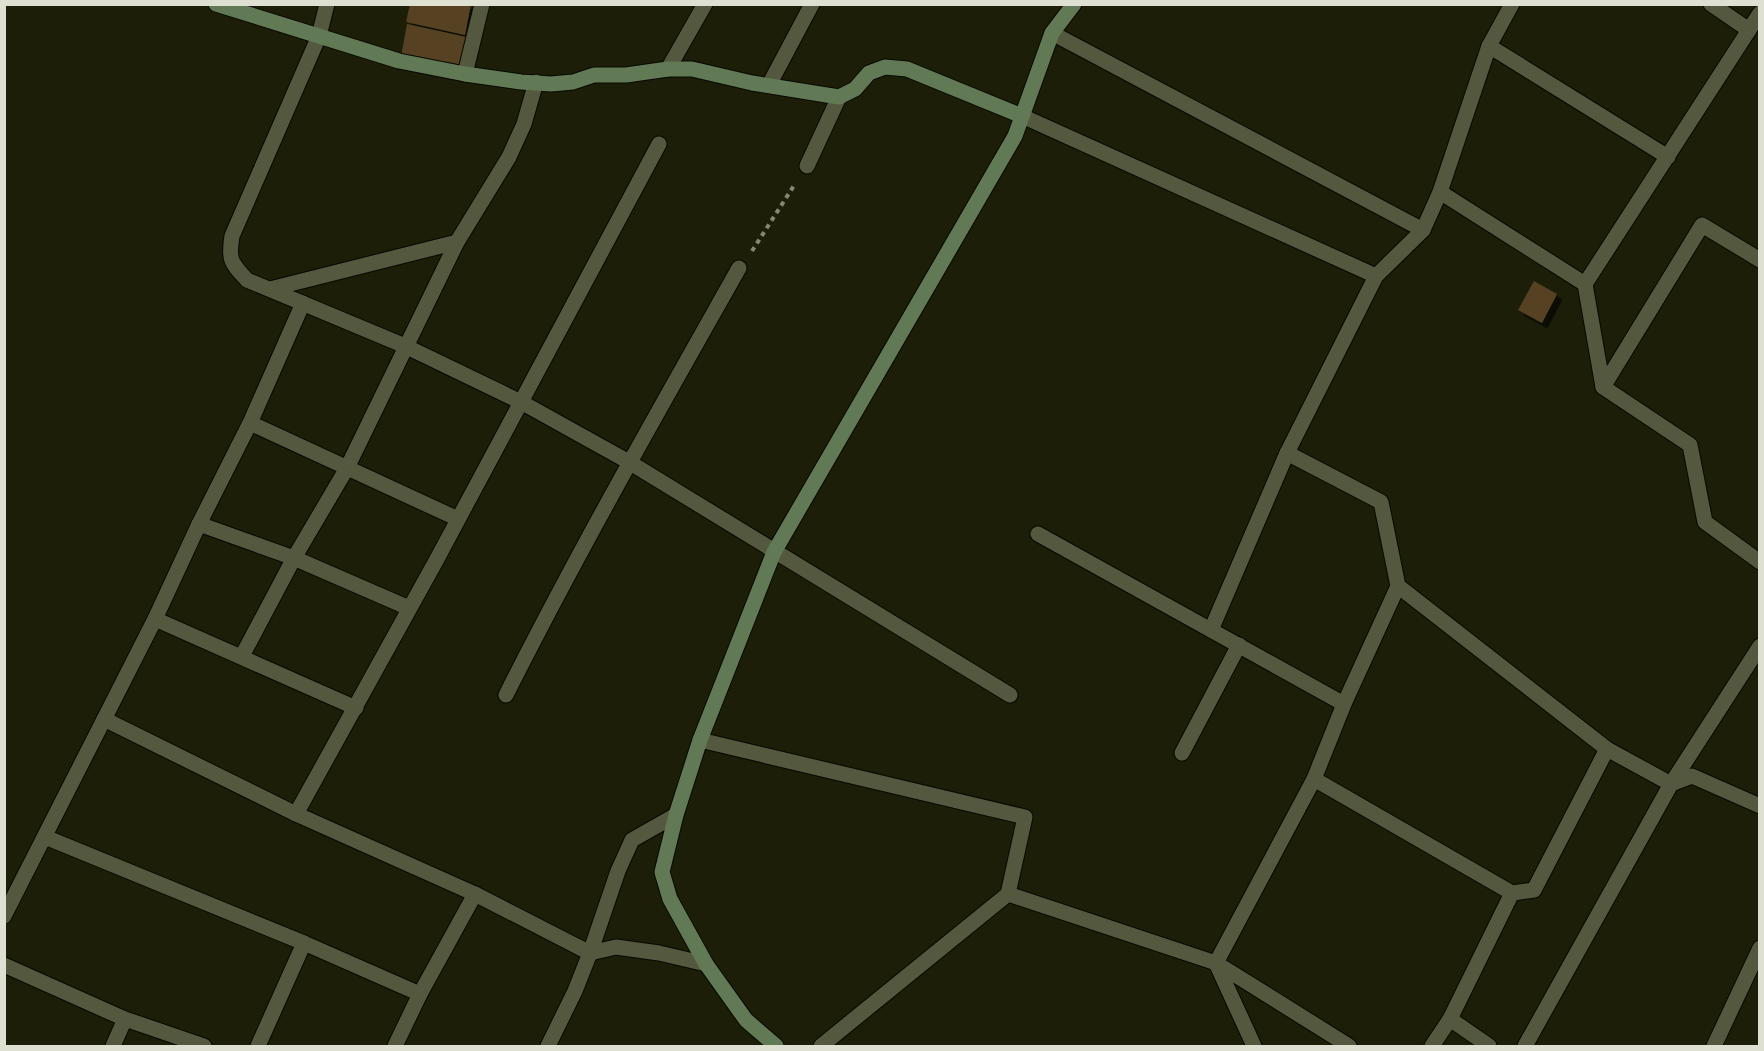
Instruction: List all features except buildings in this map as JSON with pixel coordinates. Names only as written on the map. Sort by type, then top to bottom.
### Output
[{"type":"street","points":[[216,4],[399,61],[465,74],[551,84],[573,82],[594,75],[626,75],[668,69],[692,69],[839,97],[855,89],[869,73],[885,67],[907,69],[1022,116],[1376,276]]},
{"type":"street","points":[[327,4],[319,36],[232,237],[229,251],[231,264],[247,279],[405,346],[521,402],[629,462],[1010,695]]},
{"type":"street","points":[[465,74],[482,4]]},
{"type":"street","points":[[668,69],[705,4]]},
{"type":"street","points":[[769,85],[812,4]]},
{"type":"street","points":[[776,1047],[746,1020],[706,964],[670,900],[662,872],[676,815],[700,740],[774,552],[1015,136],[1052,33],[1074,4]]},
{"type":"street","points":[[1211,630],[1287,453],[1376,276],[1423,230],[1440,192],[1489,46],[1512,4]]},
{"type":"street","points":[[1712,4],[1749,30]]},
{"type":"street","points":[[1760,13],[1585,284],[1603,387],[1690,446],[1705,522],[1760,562]]},
{"type":"street","points":[[1052,33],[1423,230]]},
{"type":"street","points":[[1489,46],[1668,157]]},
{"type":"street","points":[[242,657],[294,558],[347,468],[457,242],[509,157],[524,124],[536,82]]},
{"type":"street","points":[[807,166],[839,97]]},
{"type":"street","points":[[296,814],[356,708],[659,144]]},
{"type":"street","points":[[1440,192],[1585,284]]},
{"type":"street","points":[[1603,387],[1702,225],[1760,260]]},
{"type":"street","points":[[270,289],[457,242]]},
{"type":"street","points":[[506,695],[548,611],[629,462],[739,268]]},
{"type":"street","points":[[4,916],[155,620],[199,524],[250,423],[303,303]]},
{"type":"street","points":[[250,423],[458,519]]},
{"type":"street","points":[[1216,963],[1314,779],[1344,704],[1398,586],[1381,502],[1287,453]]},
{"type":"street","points":[[199,524],[294,558],[409,608]]},
{"type":"street","points":[[1038,534],[1344,704]]},
{"type":"street","points":[[1398,586],[1607,749],[1671,784],[1692,776],[1760,806]]},
{"type":"street","points":[[155,620],[356,708]]},
{"type":"street","points":[[1182,753],[1239,645]]},
{"type":"street","points":[[1525,1047],[1671,784],[1760,646]]},
{"type":"street","points":[[104,719],[296,814],[475,894],[590,953],[616,947],[659,953],[706,964]]},
{"type":"street","points":[[700,740],[1025,817],[1008,894],[821,1047]]},
{"type":"street","points":[[1314,779],[1512,893],[1534,890],[1607,749]]},
{"type":"street","points":[[548,1047],[575,991],[618,871],[632,840],[676,815]]},
{"type":"street","points":[[45,837],[304,943],[420,994]]},
{"type":"street","points":[[1432,1047],[1450,1019],[1512,893]]},
{"type":"street","points":[[395,1047],[420,994],[475,894]]},
{"type":"street","points":[[1008,894],[1216,963],[1349,1047]]},
{"type":"street","points":[[258,1047],[304,943]]},
{"type":"street","points":[[1714,1047],[1760,948]]},
{"type":"street","points":[[1216,963],[1254,1047]]},
{"type":"street","points":[[4,965],[125,1018],[204,1047]]},
{"type":"street","points":[[113,1047],[125,1018]]},
{"type":"street","points":[[1450,1019],[1489,1047]]},
{"type":"path","points":[[750,255],[807,166]]}]
